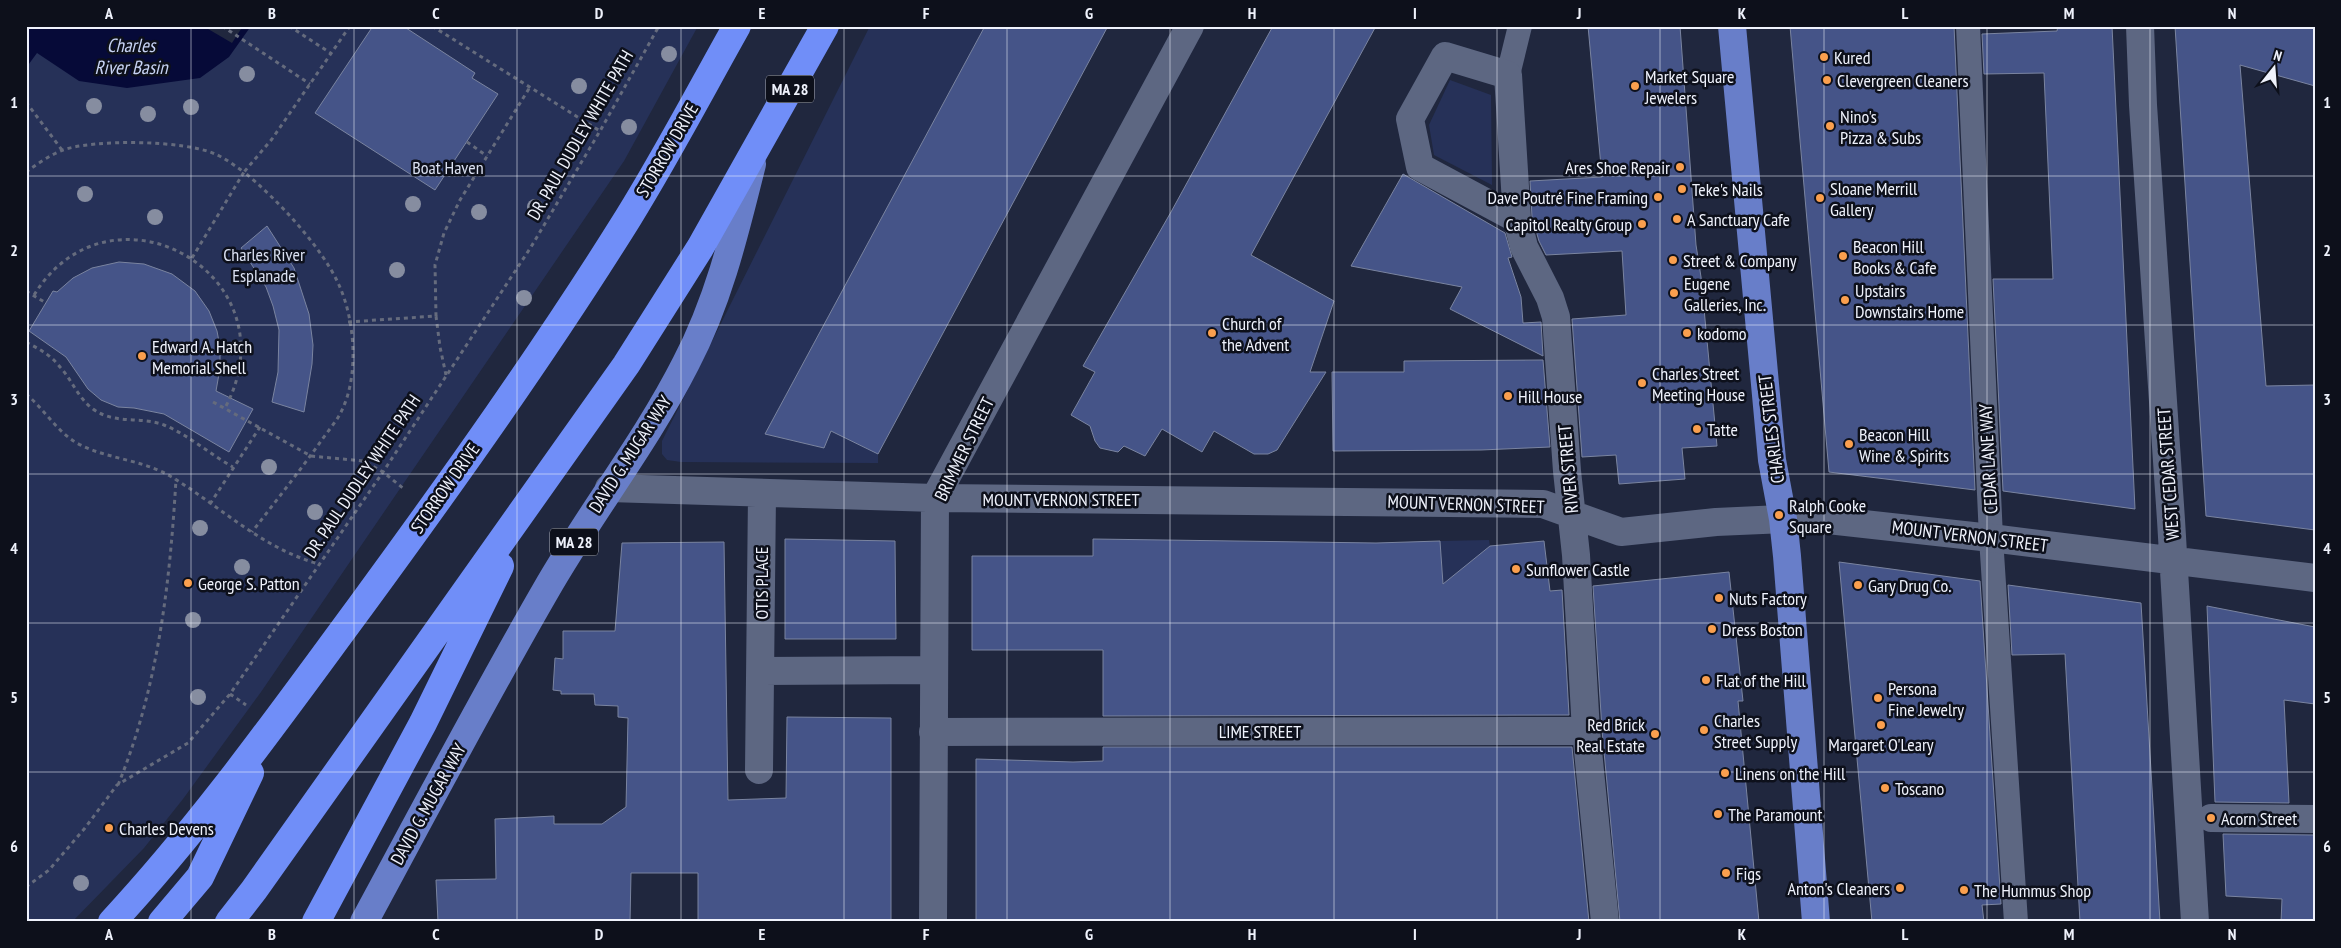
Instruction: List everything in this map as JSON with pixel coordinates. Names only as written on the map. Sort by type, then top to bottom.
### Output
[{"type":"highway","name":"STORROW DRIVE","points":[[112,922],[182,842],[273,724],[430,510],[564,318],[650,182],[736,26]]},
{"type":"highway","name":"MA 28","points":[[755,152],[825,26]]},
{"type":"highway","points":[[229,922],[254,890],[534,496],[649,329],[700,248],[755,152]]},
{"type":"highway","points":[[316,922],[441,688],[534,496]]},
{"type":"highway","points":[[162,922],[200,877],[273,724]]},
{"type":"main road","name":"CHARLES STREET","points":[[1732,26],[1772,460],[1783,519],[1816,922]]},
{"type":"main road","name":"DAVID G. MUGAR WAY","points":[[364,922],[546,589],[667,398],[686,364],[707,319],[725,268],[755,152]]},
{"type":"street","name":"BRIMMER STREET","points":[[933,922],[935,498],[1190,26]]},
{"type":"street","name":"WEST CEDAR STREET","points":[[2140,26],[2143,105],[2174,561],[2195,922]]},
{"type":"street","points":[[1508,75],[1445,56],[1410,119],[1420,167],[1517,218]]},
{"type":"street","name":"RIVER STREET","points":[[1508,75],[1517,218],[1524,247],[1550,298],[1556,317],[1572,512],[1586,731],[1605,922]]},
{"type":"street","name":"MOUNT VERNON STREET","points":[[609,488],[935,498],[1543,504],[1572,512],[1621,532],[1716,522],[1783,519],[1836,520],[2315,578]]},
{"type":"street","name":"OTIS PLACE","points":[[759,770],[762,494]]},
{"type":"street","points":[[761,671],[933,670]]},
{"type":"street","name":"LIME STREET","points":[[934,732],[1586,731]]},
{"type":"street","points":[[2211,818],[2315,819]]},
{"type":"lane","name":"RIVER STREET","points":[[1508,75],[1520,26]]},
{"type":"lane","name":"CEDAR LANE WAY","points":[[1968,26],[1991,538],[2016,922]]},
{"type":"path","points":[[222,26],[310,84]]},
{"type":"path","points":[[289,26],[332,54]]},
{"type":"path","points":[[192,258],[244,172],[272,139],[350,26]]},
{"type":"path","points":[[432,26],[600,131]]},
{"type":"path","name":"DR. PAUL DUDLEY WHITE PATH","points":[[26,886],[49,870],[118,785],[188,744],[230,694],[383,472],[531,247],[600,131],[659,26]]},
{"type":"path","points":[[446,376],[436,316],[435,265],[444,234],[460,200],[530,86]]},
{"type":"path","points":[[26,102],[62,150]]},
{"type":"path","points":[[466,142],[487,156]]},
{"type":"path","points":[[26,172],[62,150],[100,144],[179,146],[213,153],[244,172],[260,186],[296,224],[329,267],[344,299],[354,354],[349,391],[342,411],[252,532]]},
{"type":"path","points":[[34,296],[50,273],[68,259],[88,248],[110,241],[135,240],[160,244],[192,258],[210,273],[217,282],[238,322],[241,344],[240,366],[234,388],[225,408]]},
{"type":"path","points":[[26,290],[46,303]]},
{"type":"path","points":[[348,322],[436,316]]},
{"type":"path","points":[[26,342],[47,353],[61,367],[83,400],[94,410],[119,419],[166,425],[233,468]]},
{"type":"path","points":[[26,394],[74,441],[88,448],[150,466],[176,479],[269,544],[296,558],[319,564]]},
{"type":"path","points":[[213,402],[310,456],[364,460],[383,472],[430,510]]},
{"type":"path","points":[[210,504],[260,427]]},
{"type":"path","points":[[118,785],[141,723],[154,666],[168,582],[176,479]]},
{"type":"green space","name":"Charles River Esplanade","points":[[26,26],[698,26],[624,161],[261,692],[183,799],[144,848],[72,922],[26,922]]},
{"type":"green space","points":[[870,26],[986,26],[771,424],[775,436],[823,448],[831,431],[878,454],[878,463],[681,462],[667,460],[662,454],[662,441]]},
{"type":"green space","points":[[1450,80],[1491,95],[1492,185],[1434,155],[1429,125]]},
{"type":"green space","points":[[1489,540],[1490,546],[1484,551],[1486,591],[1444,597],[1440,541]]},
{"type":"water","name":"Charles River Basin","points":[[26,26],[251,26],[229,57],[200,78],[127,88],[79,81],[37,53],[26,68]]},
{"type":"pier","points":[[203,26],[243,26],[232,43]]},
{"type":"building","points":[[373,26],[403,26],[475,73],[472,78],[498,94],[435,190],[315,113]]},
{"type":"building","points":[[985,26],[1108,26],[878,454],[831,431],[824,448],[765,434]]},
{"type":"building","name":"Church of the Advent","points":[[1273,26],[1376,26],[1251,255],[1334,301],[1310,372],[1326,372],[1277,450],[1268,454],[1254,454],[1214,431],[1202,452],[1162,429],[1145,456],[1124,446],[1118,452],[1100,448],[1095,441],[1090,426],[1071,415],[1095,372],[1083,366],[1171,212]]},
{"type":"building","points":[[1588,26],[1680,26],[1696,245],[1701,277],[1717,446],[1682,448],[1685,479],[1619,484],[1616,455],[1582,457],[1572,319],[1626,315],[1622,251],[1546,255],[1539,241],[1532,217],[1530,181],[1602,177]]},
{"type":"building","points":[[1790,26],[1954,26],[1975,490],[1829,472]]},
{"type":"building","points":[[2058,26],[2112,26],[2135,509],[2003,491],[1993,279],[2053,279],[2044,73],[1984,74],[1982,34],[2057,31]]},
{"type":"building","points":[[2175,26],[2315,26],[2315,86],[2240,65],[2266,386],[2315,385],[2315,530],[2206,516]]},
{"type":"building","points":[[1403,174],[1505,233],[1512,257],[1508,258],[1521,297],[1523,323],[1541,322],[1543,356],[1450,309],[1462,287],[1351,266]]},
{"type":"building","points":[[267,226],[294,268],[309,314],[313,345],[312,364],[304,412],[272,402],[278,372],[279,330],[266,287],[241,248]]},
{"type":"building","name":"Edward A. Hatch Memorial Shell","points":[[119,262],[144,264],[172,274],[195,291],[209,311],[217,331],[220,347],[220,368],[216,391],[253,409],[229,452],[164,414],[118,407],[101,400],[88,389],[66,357],[29,331],[53,291],[57,292],[73,278],[92,268]]},
{"type":"building","points":[[1543,360],[1550,447],[1481,450],[1333,451],[1332,372],[1404,372],[1404,361]]},
{"type":"building","points":[[785,539],[895,541],[896,639],[785,639]]},
{"type":"building","points":[[1093,539],[1376,543],[1440,541],[1443,584],[1490,546],[1544,541],[1550,591],[1562,590],[1569,715],[1103,716],[1103,650],[972,650],[972,556],[1093,556]]},
{"type":"building","points":[[724,542],[728,800],[786,798],[787,717],[891,718],[891,922],[698,922],[698,873],[631,873],[630,922],[438,922],[436,880],[496,879],[495,819],[554,816],[554,824],[602,824],[626,807],[628,718],[618,717],[618,706],[595,705],[594,694],[561,694],[561,691],[553,690],[555,658],[563,659],[563,631],[615,631],[622,543]]},
{"type":"building","points":[[1839,562],[1980,581],[2001,904],[1982,905],[1984,922],[1872,922]]},
{"type":"building","points":[[1729,572],[1743,701],[1738,701],[1759,922],[1620,922],[1602,730],[1593,586]]},
{"type":"building","points":[[2008,585],[2141,603],[2160,922],[2080,922],[2065,654],[2012,655]]},
{"type":"building","points":[[2207,606],[2315,627],[2315,704],[2284,700],[2289,803],[2215,802]]},
{"type":"building","points":[[1103,747],[1572,747],[1589,922],[976,922],[976,759],[1103,761]]},
{"type":"building","points":[[2223,834],[2315,835],[2315,922],[2281,922],[2282,899],[2226,896]]},
{"type":"place","name":"Kured","points":[[1824,57]]},
{"type":"place","name":"Clevergreen Cleaners","points":[[1827,80]]},
{"type":"place","name":"Market Square Jewelers","points":[[1635,86]]},
{"type":"place","name":"Nino's Pizza & Subs","points":[[1830,126]]},
{"type":"place","name":"Ares Shoe Repair","points":[[1680,167]]},
{"type":"place","name":"Teke's Nails","points":[[1682,189]]},
{"type":"place","name":"Dave Poutré Fine Framing","points":[[1658,197]]},
{"type":"place","name":"Sloane Merrill Gallery","points":[[1820,198]]},
{"type":"place","name":"A Sanctuary Cafe","points":[[1677,219]]},
{"type":"place","name":"Capitol Realty Group","points":[[1642,224]]},
{"type":"place","name":"Beacon Hill Books & Cafe","points":[[1843,256]]},
{"type":"place","name":"Street & Company","points":[[1673,260]]},
{"type":"place","name":"Eugene Galleries, Inc.","points":[[1674,293]]},
{"type":"place","name":"Upstairs Downstairs Home","points":[[1845,300]]},
{"type":"place","name":"Church of the Advent","points":[[1212,333]]},
{"type":"place","name":"kodomo","points":[[1687,333]]},
{"type":"place","name":"Edward A. Hatch Memorial Shell","points":[[142,356]]},
{"type":"place","name":"Charles Street Meeting House","points":[[1642,383]]},
{"type":"place","name":"Hill House","points":[[1508,396]]},
{"type":"place","name":"Tatte","points":[[1697,429]]},
{"type":"place","name":"Beacon Hill Wine & Spirits","points":[[1849,444]]},
{"type":"place","name":"Ralph Cooke Square","points":[[1779,515]]},
{"type":"place","name":"Sunflower Castle","points":[[1516,569]]},
{"type":"place","name":"George S. Patton","points":[[188,583]]},
{"type":"place","name":"Gary Drug Co.","points":[[1858,585]]},
{"type":"place","name":"Nuts Factory","points":[[1719,598]]},
{"type":"place","name":"Dress Boston","points":[[1712,629]]},
{"type":"place","name":"Flat of the Hill","points":[[1706,680]]},
{"type":"place","name":"Persona Fine Jewelry","points":[[1878,698]]},
{"type":"place","name":"Margaret O'Leary","points":[[1881,725]]},
{"type":"place","name":"Charles Street Supply","points":[[1704,730]]},
{"type":"place","name":"Red Brick Real Estate","points":[[1655,734]]},
{"type":"place","name":"Linens on the Hill","points":[[1725,773]]},
{"type":"place","name":"Toscano","points":[[1885,788]]},
{"type":"place","name":"The Paramount","points":[[1718,814]]},
{"type":"place","name":"Acorn Street","points":[[2211,818]]},
{"type":"place","name":"Charles Devens","points":[[109,828]]},
{"type":"place","name":"Figs","points":[[1726,873]]},
{"type":"place","name":"Anton's Cleaners","points":[[1900,888]]},
{"type":"place","name":"The Hummus Shop","points":[[1964,890]]},
{"type":"park label","name":"Boat Haven","points":[[448,167]]}]
